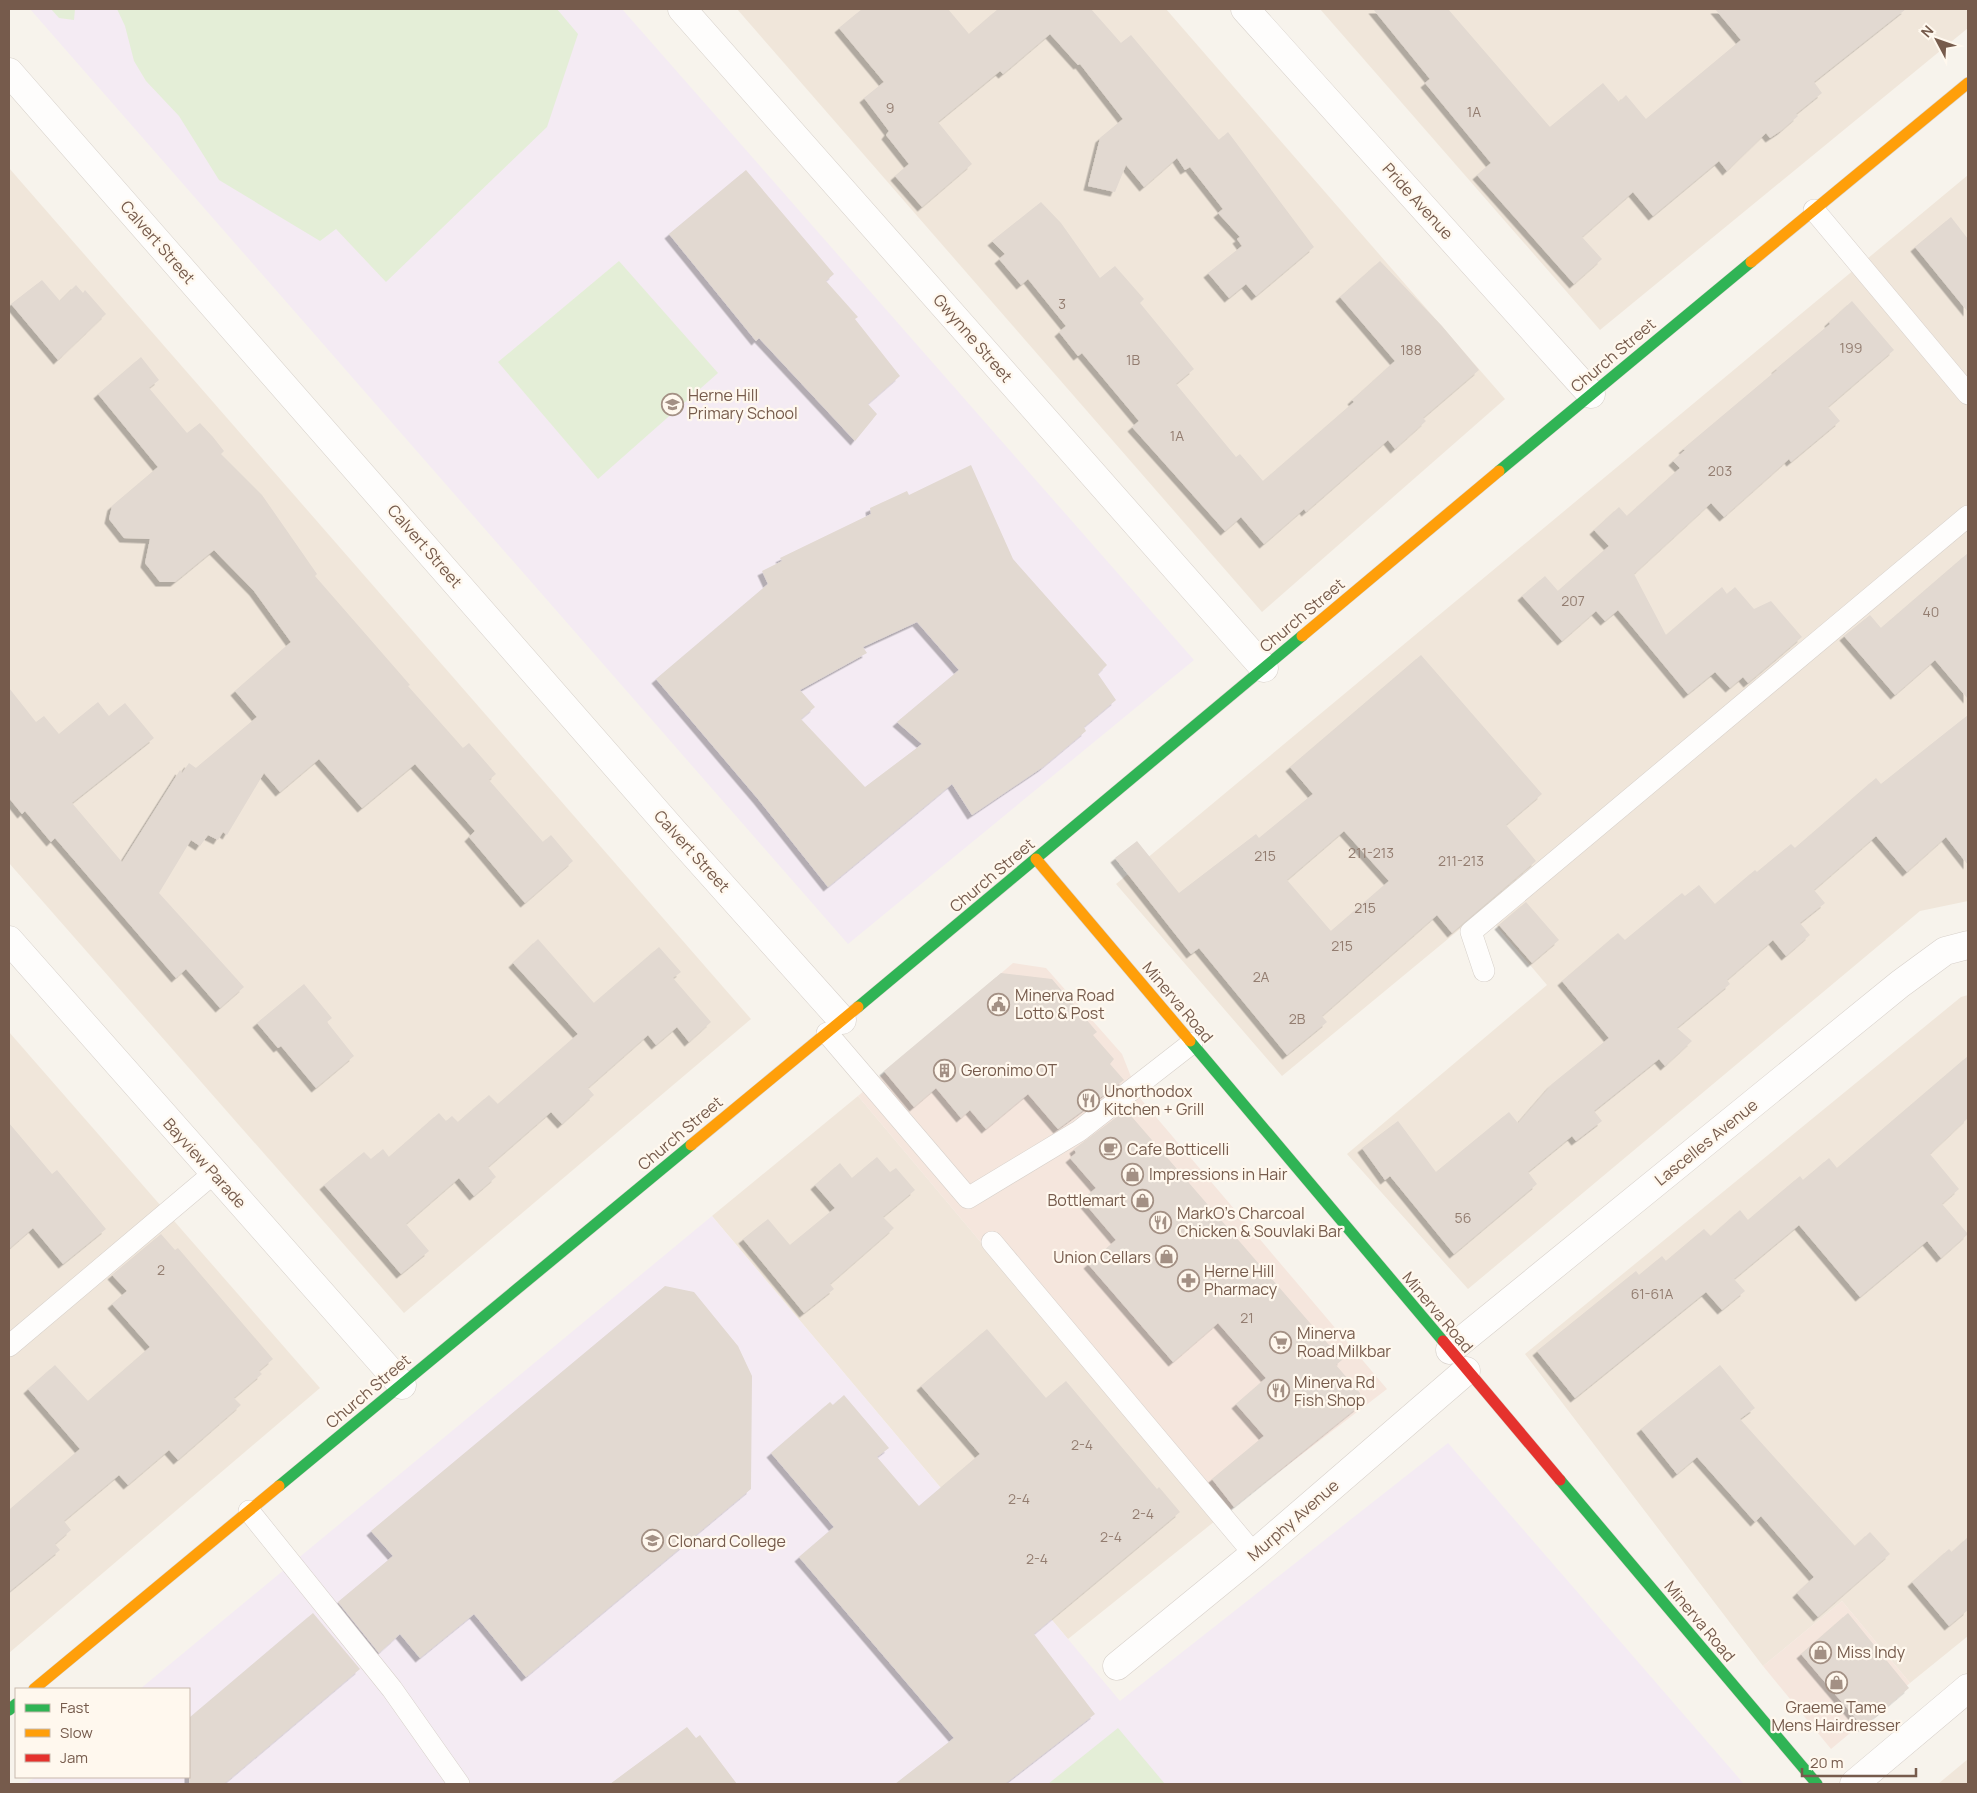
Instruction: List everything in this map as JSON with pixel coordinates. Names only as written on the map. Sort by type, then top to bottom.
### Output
[{"type":"street","name":"Gwynne Street","points":[[682,9],[1264,668]]},
{"type":"street","name":"Pride Avenue","points":[[1245,9],[1591,394]]},
{"type":"street","name":"Calvert Street","points":[[9,72],[674,832],[834,1026]]},
{"type":"street","name":"Church Street","points":[[35,1688],[1036,859],[1591,394],[1968,82]]},
{"type":"street","name":"Minerva Road","points":[[1036,859],[1817,1784]]},
{"type":"street","name":"Bayview Parade","points":[[9,940],[402,1385]]},
{"type":"street","name":"Lascelles Avenue","points":[[1458,1361],[1900,984],[1945,951],[1968,945]]},
{"type":"street","name":"Murphy Avenue","points":[[1117,1666],[1254,1554],[1458,1361]]},
{"type":"street","points":[[1854,1784],[1968,1688]]},
{"type":"lane","points":[[1814,210],[1968,394]]},
{"type":"lane","points":[[1484,971],[1471,932],[1968,516]]},
{"type":"lane","points":[[834,1026],[968,1198],[1079,1132],[1192,1043]]},
{"type":"lane","points":[[9,1346],[214,1174]]},
{"type":"lane","points":[[992,1242],[1254,1554]]},
{"type":"lane","points":[[249,1511],[392,1689],[459,1784]]},
{"type":"shaded area","name":"Herne Hill Primary School","points":[[30,9],[622,9],[1194,660],[848,944]]},
{"type":"shaded area","points":[[737,9],[1166,9],[1505,399],[1262,612]]},
{"type":"shaded area","points":[[1320,9],[1968,9],[1968,28],[1600,330]]},
{"type":"shaded area","points":[[9,168],[751,1019],[404,1313],[9,863]]},
{"type":"shaded area","points":[[1968,175],[1968,901],[1920,911],[1468,1289],[1347,1154],[1547,985],[1483,910],[1282,1076],[1116,884]]},
{"type":"shaded area","points":[[1013,963],[1046,968],[1122,1054],[1139,1097],[1387,1389],[1215,1521],[858,1096]]},
{"type":"shaded area","points":[[1968,995],[1968,1636],[1910,1683],[1842,1601],[1763,1666],[1525,1354],[1961,997]]},
{"type":"shaded area","points":[[9,1032],[320,1388],[9,1653]]},
{"type":"shaded area","points":[[858,1096],[1215,1521],[1068,1639],[712,1216]]},
{"type":"shaded area","name":"Clonard College","points":[[712,1216],[1120,1701],[1448,1443],[1744,1784],[26,1784],[34,1778],[190,1778],[190,1688],[141,1688]]},
{"type":"shaded area","points":[[1842,1601],[1910,1683],[1831,1749],[1763,1666]]},
{"type":"shaded area","points":[[1968,1759],[1968,1784],[1938,1784]]},
{"type":"green space","points":[[51,9],[75,9],[74,20],[59,18]]},
{"type":"green space","points":[[117,9],[557,9],[578,34],[547,127],[386,282],[336,229],[320,241],[219,180],[179,116],[146,81],[134,61],[125,26]]},
{"type":"green space","points":[[619,261],[718,373],[598,479],[498,362]]},
{"type":"green space","points":[[1118,1728],[1165,1784],[1048,1784]]},
{"type":"building","points":[[862,9],[948,9],[969,34],[998,9],[1091,9],[1121,43],[1131,35],[1219,140],[1228,132],[1314,247],[1256,296],[1246,284],[1229,298],[1208,273],[1242,246],[1237,239],[1240,237],[1218,213],[1223,209],[1190,167],[1185,170],[1177,158],[1144,187],[1126,165],[1115,192],[1088,186],[1100,138],[1123,119],[1080,64],[1078,65],[1050,34],[1003,74],[1000,71],[938,122],[972,164],[922,207],[895,176],[909,164],[886,135],[889,131],[864,98],[884,82],[839,28]]},
{"type":"building","points":[[1373,9],[1448,9],[1550,127],[1603,83],[1619,102],[1626,95],[1646,119],[1741,40],[1715,9],[1906,9],[1814,82],[1822,93],[1796,114],[1798,116],[1782,130],[1770,138],[1766,133],[1727,171],[1719,161],[1653,216],[1633,192],[1582,237],[1602,259],[1574,284],[1477,175],[1491,163],[1425,83],[1430,79]]},
{"type":"building","points":[[746,170],[834,274],[826,281],[858,317],[855,319],[900,376],[868,404],[877,414],[855,441],[759,338],[756,341],[669,234]]},
{"type":"building","points":[[1041,202],[1061,223],[1100,278],[1115,266],[1144,299],[1140,303],[1194,369],[1176,384],[1236,457],[1240,454],[1263,481],[1354,402],[1352,400],[1395,361],[1340,297],[1380,261],[1442,326],[1479,370],[1423,418],[1426,421],[1395,449],[1388,440],[1306,512],[1304,509],[1264,544],[1241,517],[1225,531],[1132,427],[1139,421],[1082,353],[1078,356],[1059,332],[1066,326],[1028,279],[1021,285],[999,259],[1005,254],[992,241]]},
{"type":"building","points":[[1951,217],[1968,239],[1968,312],[1915,247]]},
{"type":"building","points":[[42,280],[60,301],[76,285],[83,293],[85,290],[106,314],[58,360],[11,304]]},
{"type":"building","points":[[1852,301],[1894,350],[1828,407],[1840,421],[1791,462],[1789,459],[1724,517],[1711,503],[1634,574],[1666,635],[1722,587],[1727,594],[1735,587],[1754,609],[1771,601],[1802,637],[1748,683],[1743,677],[1730,688],[1715,672],[1688,694],[1618,610],[1605,621],[1596,611],[1562,641],[1522,596],[1545,576],[1558,591],[1609,546],[1594,530],[1619,507],[1627,516],[1680,468],[1673,461],[1685,450],[1683,449],[1830,324],[1829,322]]},
{"type":"building","points":[[141,357],[159,380],[149,388],[187,433],[200,423],[213,437],[224,451],[221,454],[262,495],[317,574],[315,576],[410,685],[408,686],[463,748],[469,743],[496,774],[489,780],[543,842],[551,835],[573,861],[525,903],[469,837],[475,831],[415,764],[362,808],[319,759],[280,792],[264,773],[227,835],[223,832],[218,840],[208,835],[200,846],[191,840],[159,893],[244,987],[220,1008],[186,969],[176,978],[55,838],[51,842],[25,811],[22,814],[9,798],[9,688],[36,722],[44,716],[59,734],[98,702],[109,716],[125,703],[154,738],[72,803],[122,862],[180,770],[182,773],[189,763],[196,768],[257,717],[235,691],[291,642],[254,591],[214,550],[175,582],[160,582],[145,563],[150,539],[124,538],[109,519],[112,506],[158,467],[98,394]]},
{"type":"building","points":[[971,465],[1013,559],[1107,665],[1098,674],[1116,700],[1084,727],[1086,731],[1043,767],[972,815],[952,784],[828,887],[758,799],[656,679],[768,584],[762,571],[782,561],[780,558],[871,514],[870,508],[907,491],[909,495]],"holes":[[[917,622],[959,670],[897,722],[922,744],[865,787],[801,719],[815,707],[800,690],[867,653],[863,647]]]},
{"type":"building","points":[[1968,553],[1968,699],[1935,660],[1895,695],[1844,636],[1870,615],[1881,628]]},
{"type":"building","points":[[1421,655],[1542,794],[1506,825],[1536,861],[1452,933],[1437,915],[1322,1016],[1327,1022],[1287,1055],[1199,948],[1191,954],[1115,858],[1137,841],[1179,893],[1256,834],[1259,838],[1313,794],[1290,767]],"holes":[[[1344,831],[1389,881],[1331,931],[1287,880]]]},
{"type":"building","points":[[1968,715],[1968,865],[1946,837],[1907,872],[1876,836],[1814,890],[1825,903],[1800,923],[1810,935],[1786,956],[1773,940],[1727,980],[1730,984],[1677,1028],[1692,1041],[1665,1066],[1659,1059],[1594,1111],[1602,1121],[1576,1141],[1572,1136],[1528,1172],[1537,1184],[1454,1254],[1390,1176],[1385,1180],[1362,1148],[1398,1121],[1436,1172],[1509,1112],[1518,1123],[1552,1084],[1609,1038],[1562,981],[1618,933],[1625,940],[1682,893],[1685,896],[1699,885],[1715,904],[1755,870],[1757,872],[1791,844],[1795,848],[1876,778],[1881,784]]},
{"type":"building","points":[[1526,902],[1559,940],[1532,963],[1499,925]]},
{"type":"building","points":[[538,939],[594,1003],[659,947],[681,972],[673,978],[711,1022],[689,1042],[677,1027],[656,1045],[648,1035],[588,1088],[594,1095],[562,1124],[551,1112],[488,1167],[496,1177],[474,1196],[459,1178],[406,1224],[429,1251],[401,1274],[324,1185],[364,1152],[371,1159],[383,1149],[389,1157],[439,1113],[446,1121],[452,1116],[458,1122],[489,1095],[498,1104],[578,1034],[513,963]]},
{"type":"building","points":[[1001,973],[1052,979],[1097,1032],[1093,1035],[1114,1059],[1110,1064],[1124,1080],[1058,1129],[1028,1094],[986,1129],[970,1110],[961,1118],[936,1088],[914,1107],[884,1071]]},
{"type":"building","points":[[304,984],[332,1018],[327,1022],[354,1056],[316,1088],[281,1046],[278,1048],[257,1023]]},
{"type":"building","points":[[1968,1056],[1968,1118],[1930,1154],[1959,1189],[1942,1204],[1968,1234],[1941,1258],[1927,1241],[1860,1297],[1799,1225],[1734,1279],[1745,1291],[1722,1310],[1706,1292],[1575,1398],[1537,1351],[1636,1271],[1639,1275],[1662,1256],[1666,1261],[1704,1229],[1711,1236],[1740,1210],[1748,1220],[1800,1176],[1803,1180],[1829,1158],[1837,1168]]},
{"type":"building","points":[[1126,1110],[1342,1360],[1336,1365],[1360,1393],[1358,1407],[1234,1507],[1212,1479],[1264,1436],[1236,1404],[1266,1378],[1218,1323],[1173,1362],[1088,1264],[1116,1240],[1082,1200],[1096,1188],[1070,1158],[1076,1153],[1074,1149]]},
{"type":"building","points":[[9,1123],[52,1174],[57,1170],[106,1229],[63,1264],[33,1228],[9,1249]]},
{"type":"building","points":[[877,1157],[890,1172],[896,1168],[915,1190],[883,1217],[894,1228],[830,1284],[834,1289],[804,1313],[743,1239],[768,1219],[790,1245],[835,1208],[815,1185],[840,1163],[852,1178]]},
{"type":"building","points":[[161,1234],[175,1250],[178,1248],[273,1359],[259,1371],[262,1374],[234,1398],[241,1405],[178,1460],[169,1450],[128,1485],[119,1475],[64,1521],[71,1530],[55,1544],[60,1550],[9,1592],[9,1510],[80,1449],[28,1389],[55,1365],[88,1401],[150,1347],[112,1304],[127,1291],[112,1275]]},
{"type":"building","points":[[665,1286],[694,1292],[738,1346],[752,1376],[751,1489],[526,1677],[474,1614],[420,1658],[400,1634],[379,1653],[338,1602],[393,1556],[371,1531]]},
{"type":"building","points":[[987,1329],[1046,1398],[1066,1381],[1157,1489],[1159,1487],[1180,1512],[1034,1634],[1095,1714],[1005,1784],[895,1784],[954,1738],[799,1557],[834,1527],[771,1453],[830,1402],[833,1405],[844,1395],[889,1448],[877,1457],[919,1506],[980,1454],[921,1386]]},
{"type":"building","points":[[1720,1365],[1755,1408],[1740,1419],[1793,1478],[1855,1546],[1870,1532],[1890,1554],[1818,1617],[1797,1593],[1814,1577],[1761,1516],[1755,1522],[1697,1457],[1677,1474],[1641,1429]]},
{"type":"building","points":[[1968,1537],[1968,1610],[1949,1626],[1912,1582],[1949,1549],[1952,1552]]},
{"type":"building","points":[[313,1613],[360,1669],[224,1784],[189,1784],[190,1717]]},
{"type":"building","points":[[1848,1613],[1909,1688],[1863,1727],[1801,1654]]},
{"type":"building","points":[[687,1727],[696,1738],[700,1735],[737,1784],[610,1784]]},
{"type":"traffic: fast","points":[[1499,471],[1751,262]]},
{"type":"traffic: fast","points":[[858,1007],[1302,636]]},
{"type":"traffic: fast","points":[[1190,1041],[1443,1341]]},
{"type":"traffic: fast","points":[[279,1486],[691,1145]]},
{"type":"traffic: fast","points":[[1560,1480],[1817,1784]]},
{"type":"traffic: fast","points":[[9,1710],[15,1705]]},
{"type":"traffic: slow","points":[[1751,262],[1968,83]]},
{"type":"traffic: slow","points":[[1302,636],[1499,471]]},
{"type":"traffic: slow","points":[[1036,859],[1190,1041]]},
{"type":"traffic: slow","points":[[691,1145],[858,1007]]},
{"type":"traffic: slow","points":[[35,1688],[279,1486]]},
{"type":"traffic: jam","points":[[1443,1341],[1560,1480]]},
{"type":"place","name":"Herne Hill Primary School","points":[[672,404]]},
{"type":"place","name":"Minerva Road Lotto & Post","points":[[999,1004]]},
{"type":"place","name":"Geronimo OT","points":[[945,1070]]},
{"type":"place","name":"Unorthodox Kitchen + Grill","points":[[1088,1100]]},
{"type":"place","name":"Cafe Botticelli","points":[[1111,1149]]},
{"type":"place","name":"Impressions in Hair","points":[[1133,1174]]},
{"type":"place","name":"Bottlemart","points":[[1142,1200]]},
{"type":"place","name":"MarkO's Charcoal Chicken & Souvlaki Bar","points":[[1161,1222]]},
{"type":"place","name":"Union Cellars","points":[[1167,1257]]},
{"type":"place","name":"Herne Hill Pharmacy","points":[[1188,1280]]},
{"type":"place","name":"Minerva Road Milkbar","points":[[1281,1342]]},
{"type":"place","name":"Minerva Rd Fish Shop","points":[[1278,1391]]},
{"type":"place","name":"Clonard College","points":[[652,1541]]},
{"type":"place","name":"Miss Indy","points":[[1821,1652]]},
{"type":"place","name":"Graeme Tame Mens Hairdresser","points":[[1836,1683]]}]
